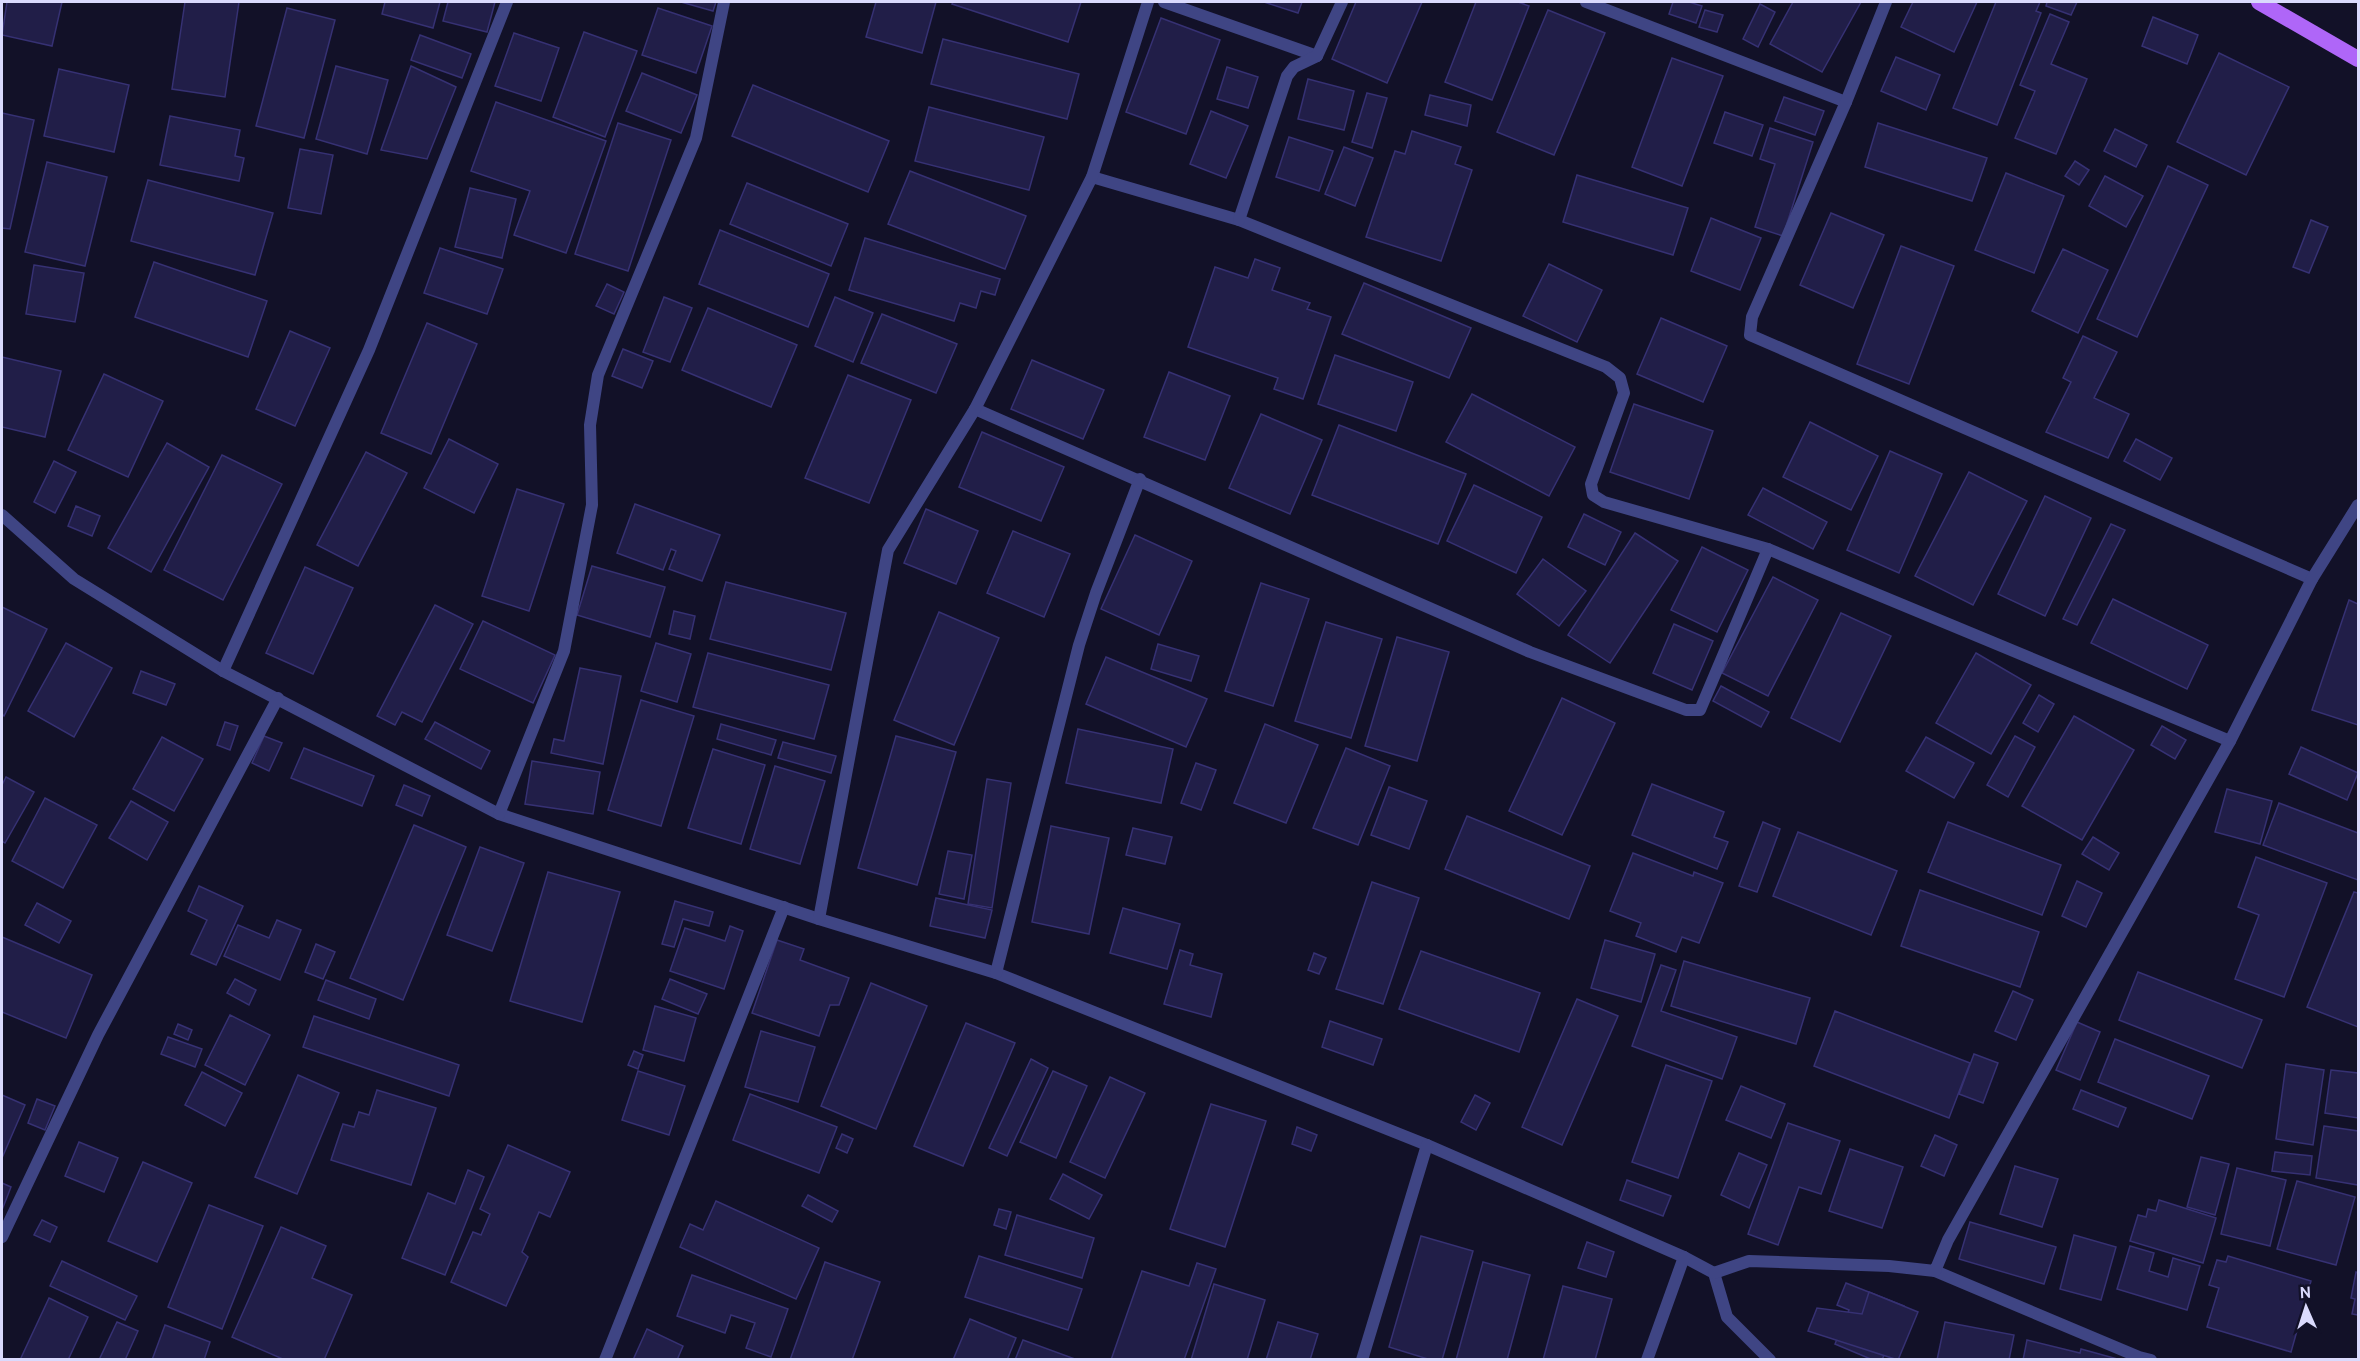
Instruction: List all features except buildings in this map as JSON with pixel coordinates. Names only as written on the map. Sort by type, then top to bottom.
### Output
[{"type":"main road","points":[[2259,2],[2358,58]]},
{"type":"street","points":[[223,671],[369,350],[507,2]]},
{"type":"street","points":[[499,814],[564,651],[592,505],[590,425],[598,375],[696,138],[724,2]]},
{"type":"street","points":[[819,919],[888,550],[975,409],[1092,177],[1148,2]]},
{"type":"street","points":[[1164,2],[1317,56]]},
{"type":"street","points":[[1239,220],[1287,76],[1294,67],[1317,56],[1342,2]]},
{"type":"street","points":[[1586,2],[1846,102]]},
{"type":"street","points":[[1886,2],[1846,102],[1752,317],[1750,335],[2312,579]]},
{"type":"street","points":[[1092,177],[1239,220],[1606,367],[1620,378],[1624,393],[1592,484],[1593,495],[1604,502],[1768,549],[2230,741]]},
{"type":"street","points":[[975,409],[1140,479],[1530,652],[1686,710],[1700,710],[1768,549]]},
{"type":"street","points":[[996,973],[1079,645],[1096,593],[1140,479]]},
{"type":"street","points":[[1935,1271],[1948,1240],[2230,741],[2312,579],[2358,505]]},
{"type":"street","points":[[2,515],[74,579],[223,671],[499,814],[819,919],[996,973],[1427,1144],[1684,1257],[1714,1273],[1727,1317],[1770,1359]]},
{"type":"street","points":[[2,1237],[98,1035],[278,698]]},
{"type":"street","points":[[605,1359],[784,907]]},
{"type":"street","points":[[1362,1359],[1427,1144]]},
{"type":"street","points":[[1647,1359],[1684,1257]]},
{"type":"street","points":[[1714,1273],[1749,1261],[1889,1266],[1935,1271],[2139,1357],[2151,1359]]}]
